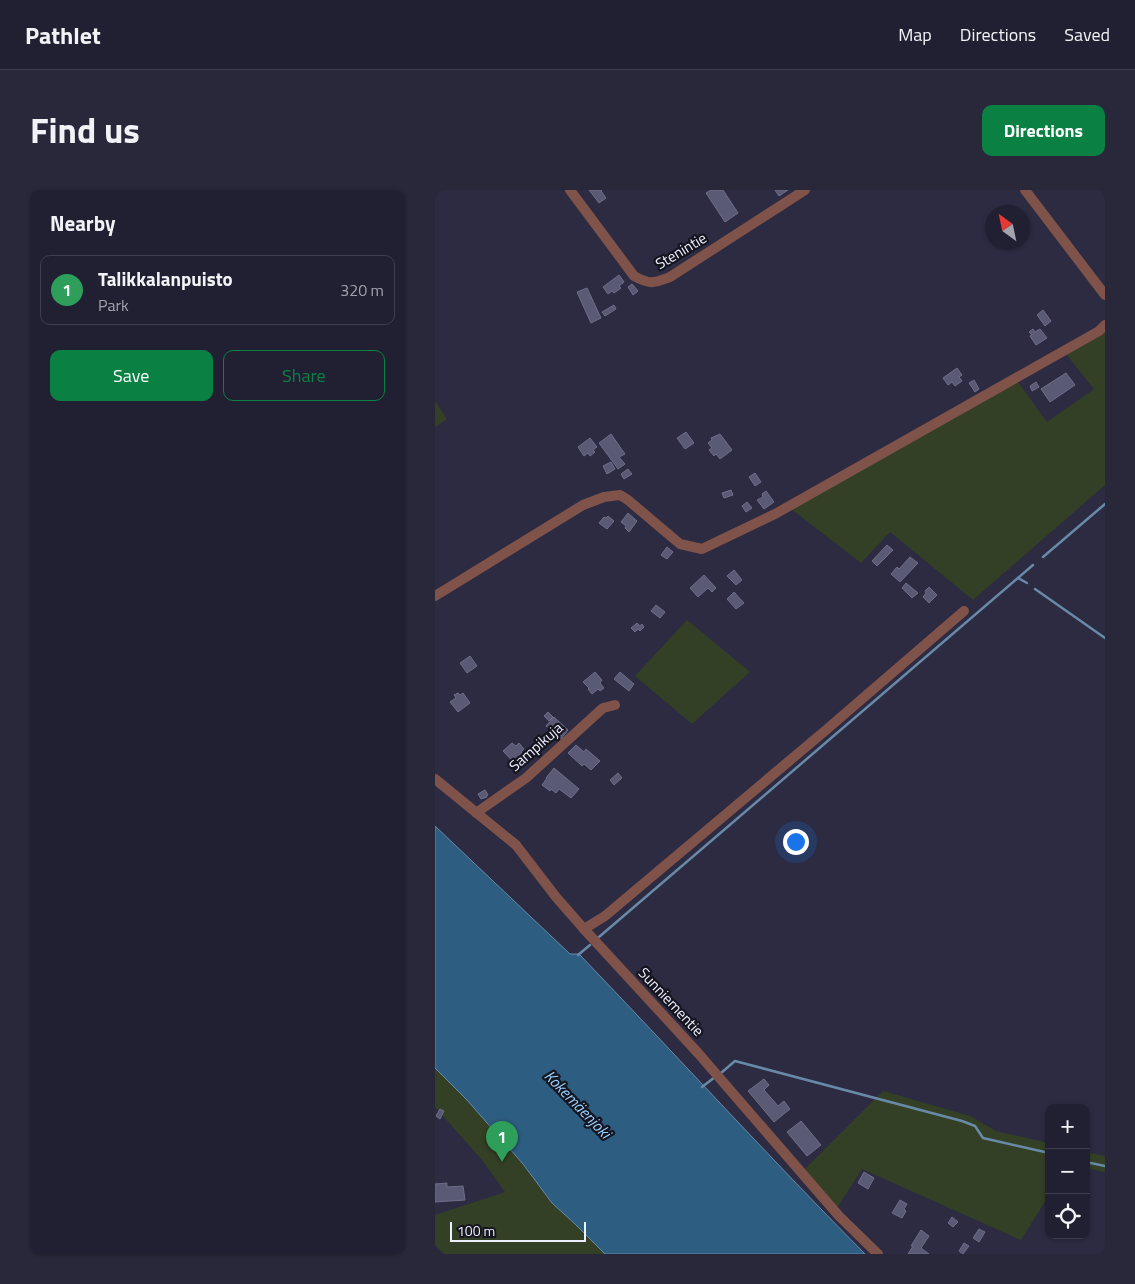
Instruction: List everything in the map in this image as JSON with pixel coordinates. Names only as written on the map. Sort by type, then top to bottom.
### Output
[{"type":"street","name":"Stenintie","points":[[570,190],[634,276],[644,282],[656,282],[671,277],[805,190]]},
{"type":"street","points":[[1025,190],[1105,296]]},
{"type":"street","points":[[435,596],[583,505],[604,497],[621,495],[679,544],[702,549],[775,514],[1105,326]]},
{"type":"street","points":[[584,929],[605,916],[964,612]]},
{"type":"street","name":"Sampikuja","points":[[476,813],[525,778],[603,708],[615,705]]},
{"type":"street","name":"Sunniementie","points":[[435,779],[516,845],[556,897],[584,929],[698,1053],[839,1216],[878,1254]]},
{"type":"green space","points":[[1105,329],[1105,485],[973,600],[890,532],[861,563],[791,509],[1018,382],[1047,422],[1094,389],[1065,353]]},
{"type":"green space","points":[[435,401],[447,419],[435,427]]},
{"type":"green space","points":[[687,620],[750,672],[692,724],[635,676]]},
{"type":"green space","points":[[435,1068],[466,1099],[523,1164],[552,1203],[605,1254],[444,1254],[435,1245],[435,1215],[505,1192],[482,1160],[435,1107]]},
{"type":"green space","points":[[883,1091],[970,1116],[996,1131],[1045,1142],[1045,1201],[1021,1240],[862,1169],[837,1208],[804,1170]]},
{"type":"green space","points":[[1090,1153],[1105,1156],[1105,1172],[1090,1169]]},
{"type":"water","name":"Kokemäenjoki","points":[[435,826],[570,954],[579,954],[865,1254],[605,1254],[552,1203],[523,1164],[466,1099],[435,1068]]},
{"type":"building","points":[[589,190],[602,190],[606,198],[599,203]]},
{"type":"building","points":[[711,190],[723,190],[738,213],[725,222],[706,193]]},
{"type":"building","points":[[775,190],[788,190],[779,196]]},
{"type":"building","points":[[619,275],[624,282],[619,286],[621,288],[614,293],[612,291],[608,294],[603,287]]},
{"type":"building","points":[[632,284],[638,291],[633,295],[628,287]]},
{"type":"building","points":[[587,288],[601,318],[591,323],[577,292]]},
{"type":"building","points":[[614,305],[616,309],[605,316],[602,312]]},
{"type":"building","points":[[1043,310],[1051,321],[1045,326],[1037,315]]},
{"type":"building","points":[[1033,329],[1035,332],[1040,329],[1047,338],[1036,345],[1029,332]]},
{"type":"building","points":[[957,368],[962,375],[959,377],[962,381],[955,386],[952,382],[948,385],[943,378]]},
{"type":"building","points":[[1066,373],[1075,385],[1050,402],[1041,389]]},
{"type":"building","points":[[974,380],[979,389],[975,392],[969,383]]},
{"type":"building","points":[[1036,382],[1039,387],[1032,391],[1030,386]]},
{"type":"building","points":[[686,432],[694,443],[685,449],[677,438]]},
{"type":"building","points":[[611,434],[625,454],[619,457],[625,464],[618,469],[599,443]]},
{"type":"building","points":[[720,434],[732,450],[720,459],[709,450],[712,448],[708,443],[712,440],[711,438]]},
{"type":"building","points":[[590,438],[597,447],[590,456],[588,453],[584,456],[578,447]]},
{"type":"building","points":[[611,462],[615,469],[607,474],[603,466]]},
{"type":"building","points":[[628,469],[632,474],[624,479],[621,474]]},
{"type":"building","points":[[755,473],[761,482],[755,486],[749,477]]},
{"type":"building","points":[[731,490],[733,495],[724,498],[722,493]]},
{"type":"building","points":[[766,491],[774,502],[764,509],[757,500],[763,497],[762,494]]},
{"type":"building","points":[[747,502],[752,508],[746,512],[742,506]]},
{"type":"building","points":[[628,513],[637,521],[629,532],[621,522]]},
{"type":"building","points":[[608,516],[614,521],[607,529],[599,523],[604,517]]},
{"type":"building","points":[[887,545],[893,550],[877,566],[872,561]]},
{"type":"building","points":[[667,547],[673,552],[667,559],[661,555]]},
{"type":"building","points":[[910,557],[918,563],[900,582],[891,574],[897,567],[899,569]]},
{"type":"building","points":[[734,570],[742,580],[736,585],[727,576]]},
{"type":"building","points":[[704,575],[716,588],[712,592],[708,588],[698,597],[690,588]]},
{"type":"building","points":[[906,583],[918,593],[912,598],[902,588]]},
{"type":"building","points":[[929,587],[937,595],[929,603],[923,597]]},
{"type":"building","points":[[734,592],[744,603],[736,609],[727,599]]},
{"type":"building","points":[[656,605],[665,612],[660,618],[651,611]]},
{"type":"building","points":[[637,623],[640,626],[642,624],[644,627],[640,631],[638,629],[635,632],[631,628]]},
{"type":"building","points":[[470,656],[477,666],[467,673],[460,663]]},
{"type":"building","points":[[595,672],[602,680],[600,683],[604,688],[600,691],[598,689],[592,694],[583,682]]},
{"type":"building","points":[[620,672],[634,684],[629,691],[614,679]]},
{"type":"building","points":[[458,693],[460,695],[463,693],[470,703],[458,712],[450,702],[456,698],[454,695]]},
{"type":"building","points":[[548,712],[553,717],[549,721],[544,716]]},
{"type":"building","points":[[554,717],[568,730],[561,739],[546,726]]},
{"type":"building","points":[[512,743],[516,746],[519,743],[524,749],[521,752],[527,758],[518,767],[503,751]]},
{"type":"building","points":[[576,745],[584,752],[586,749],[600,761],[591,770],[584,764],[582,766],[568,753]]},
{"type":"building","points":[[554,768],[579,789],[571,798],[559,789],[556,793],[542,785]]},
{"type":"building","points":[[618,773],[622,778],[614,785],[610,780]]},
{"type":"building","points":[[485,790],[488,795],[481,799],[478,794]]},
{"type":"building","points":[[764,1079],[769,1085],[764,1090],[778,1106],[784,1101],[790,1109],[774,1122],[748,1091]]},
{"type":"building","points":[[440,1109],[444,1111],[440,1119],[436,1116]]},
{"type":"building","points":[[801,1121],[821,1145],[807,1156],[787,1132]]},
{"type":"building","points":[[864,1172],[874,1178],[868,1189],[858,1183]]},
{"type":"building","points":[[447,1183],[447,1187],[463,1186],[465,1200],[435,1202],[435,1184]]},
{"type":"building","points":[[900,1200],[907,1204],[902,1218],[892,1213]]},
{"type":"building","points":[[952,1217],[958,1222],[953,1227],[948,1223]]},
{"type":"building","points":[[979,1229],[985,1232],[979,1242],[973,1238]]},
{"type":"building","points":[[921,1230],[929,1236],[921,1248],[929,1254],[908,1254],[913,1246],[911,1246]]},
{"type":"building","points":[[964,1243],[969,1246],[963,1254],[959,1251]]},
{"type":"waterway","points":[[1043,557],[1105,504]]},
{"type":"waterway","points":[[599,937],[1033,565]]},
{"type":"waterway","points":[[1018,578],[1027,583]]},
{"type":"waterway","points":[[1035,589],[1105,638]]},
{"type":"waterway","points":[[578,955],[590,945]]},
{"type":"waterway","points":[[721,1073],[735,1061],[962,1121],[975,1126],[983,1138],[1045,1152]]},
{"type":"waterway","points":[[702,1087],[715,1077]]},
{"type":"waterway","points":[[1090,1163],[1105,1166]]},
{"type":"place","name":"Talikkalanpuisto","points":[[502,1162]]}]
